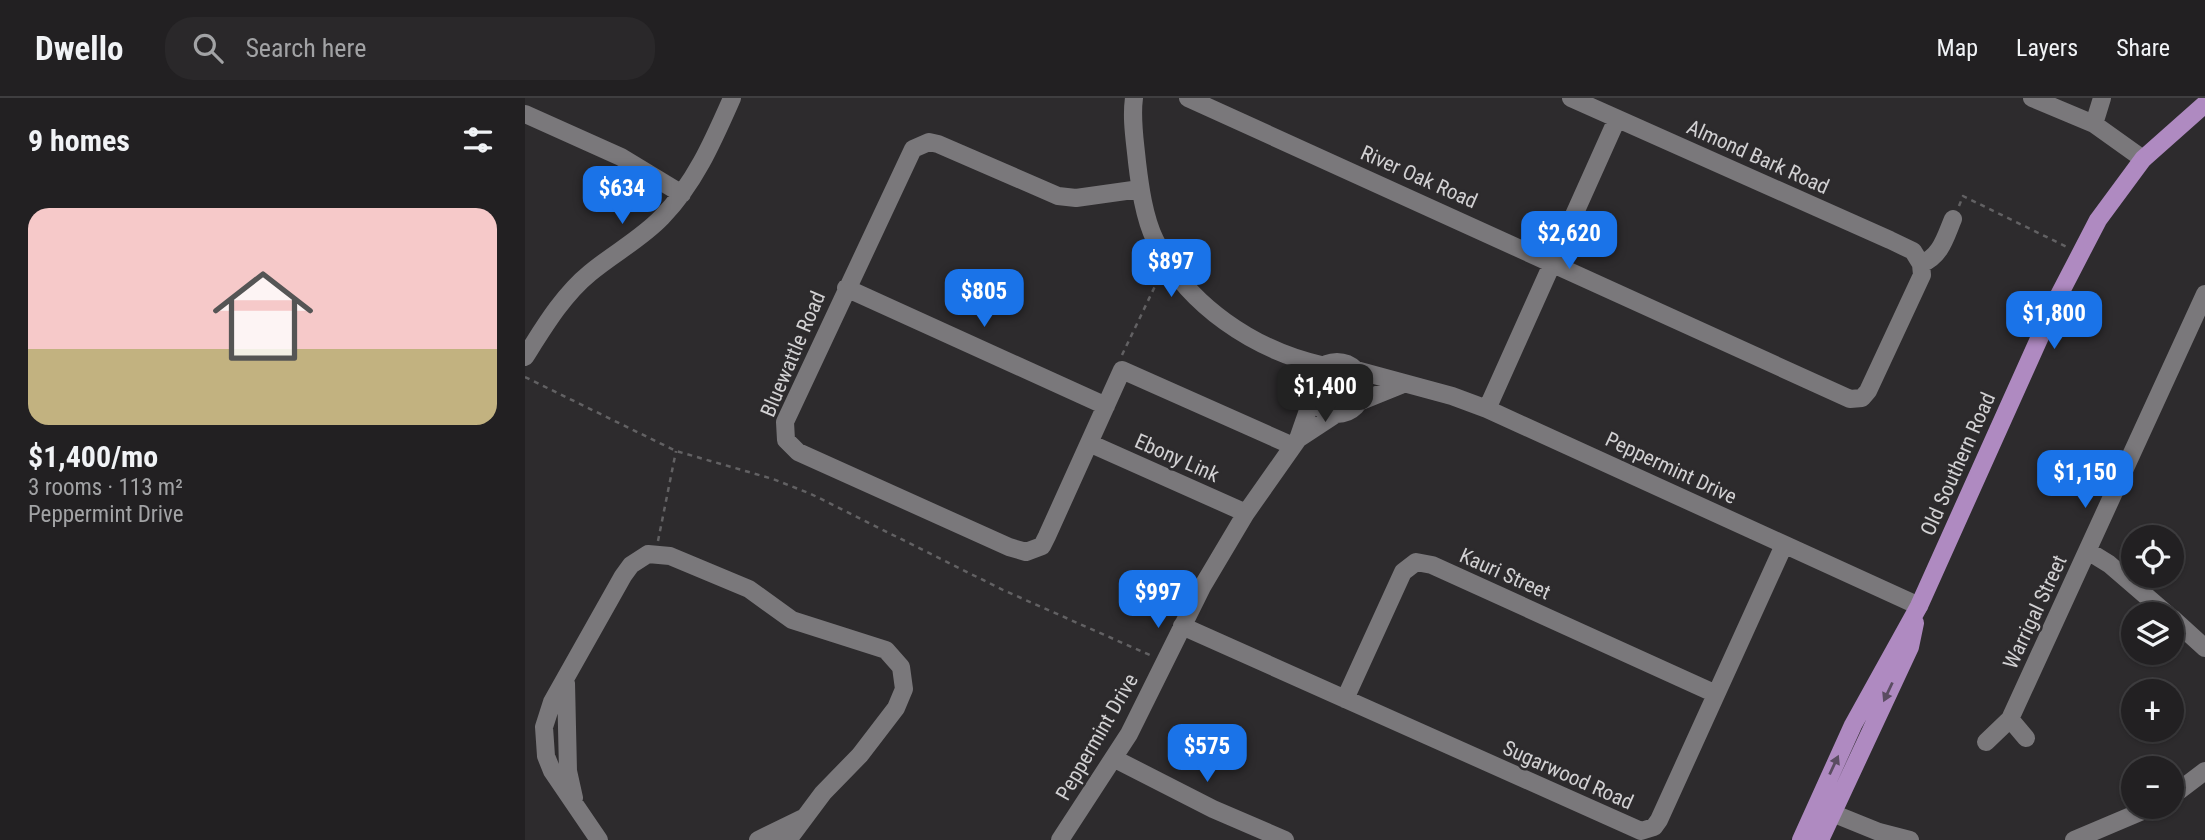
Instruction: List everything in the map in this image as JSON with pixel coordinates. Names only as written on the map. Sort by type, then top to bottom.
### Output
[{"type":"main road","name":"Old Southern Road","points":[[1811,837],[1853,725],[1919,606],[2080,253],[2115,194],[2143,159],[2205,104]]},
{"type":"main road","name":"Old Southern Road","points":[[1832,813],[1910,647],[1919,606]]},
{"type":"street","points":[[525,357],[532,332],[590,273],[649,229],[682,194],[698,170],[732,98]]},
{"type":"street","points":[[1134,98],[1132,120],[1140,189],[1153,237],[1181,282],[1219,316],[1275,351],[1325,366],[1341,363],[1356,370],[1363,385],[1359,402]]},
{"type":"street","name":"River Oak Road","points":[[1188,98],[1552,261],[1850,399],[1862,398],[1868,391],[1922,275],[1921,264]]},
{"type":"street","name":"Almond Bark Road","points":[[1571,98],[1890,240],[1913,251],[1921,264]]},
{"type":"street","points":[[2032,98],[2094,124],[2143,159]]},
{"type":"street","points":[[2094,124],[2102,98]]},
{"type":"street","points":[[525,114],[621,157],[682,194]]},
{"type":"street","points":[[1487,409],[1617,119]]},
{"type":"street","name":"Bluewattle Road","points":[[1140,189],[1076,198],[1058,196],[938,144],[920,144],[908,156],[785,422],[786,440],[798,452],[1009,547],[1026,552],[1042,546],[1122,370],[1296,442]]},
{"type":"street","points":[[1921,264],[1932,260],[1939,252],[1953,219]]},
{"type":"street","points":[[846,288],[1106,406]]},
{"type":"street","name":"Warrigal Street","points":[[1986,742],[2010,719],[2205,294]]},
{"type":"street","points":[[1275,351],[1312,393],[1322,409],[1336,414],[1350,411],[1359,402],[1401,385]]},
{"type":"street","points":[[1312,393],[1315,375],[1325,366]]},
{"type":"street","name":"Peppermint Drive","points":[[1356,370],[1401,385],[1425,388],[1487,409],[1919,606]]},
{"type":"street","name":"Peppermint Drive","points":[[1060,840],[1115,759],[1182,626],[1246,513],[1296,442],[1312,393]]},
{"type":"street","name":"Peppermint Drive","points":[[1296,442],[1336,414]]},
{"type":"street","name":"Ebony Link","points":[[1089,443],[1246,513]]},
{"type":"street","name":"Sugarwood Road","points":[[1182,626],[1641,831],[1654,827],[1659,820],[1784,545]]},
{"type":"street","points":[[2088,551],[2109,564],[2153,602]]},
{"type":"street","points":[[599,840],[575,801],[552,771],[544,742],[546,715],[631,565],[655,553],[749,589],[792,621],[886,650],[901,667],[904,689],[896,708],[867,747],[803,818],[788,840]]},
{"type":"street","name":"Kauri Street","points":[[1345,699],[1403,572],[1416,562],[1432,565],[1716,694]]},
{"type":"street","points":[[2184,629],[2205,648]]},
{"type":"street","points":[[566,682],[568,771],[575,801]]},
{"type":"street","points":[[2010,719],[2026,738]]},
{"type":"street","points":[[544,742],[566,739]]},
{"type":"street","points":[[1115,759],[1213,809],[1285,840]]},
{"type":"street","points":[[2184,787],[2205,771]]},
{"type":"street","points":[[1811,837],[1832,813],[1878,832],[1910,840]]},
{"type":"street","points":[[762,839],[803,818]]},
{"type":"street","points":[[2074,840],[2124,819]]},
{"type":"path","points":[[1953,219],[1963,196],[2080,253]]},
{"type":"path","points":[[525,377],[676,452],[772,479],[811,494],[1003,590],[1165,661]]},
{"type":"path","points":[[655,553],[676,452]]}]
